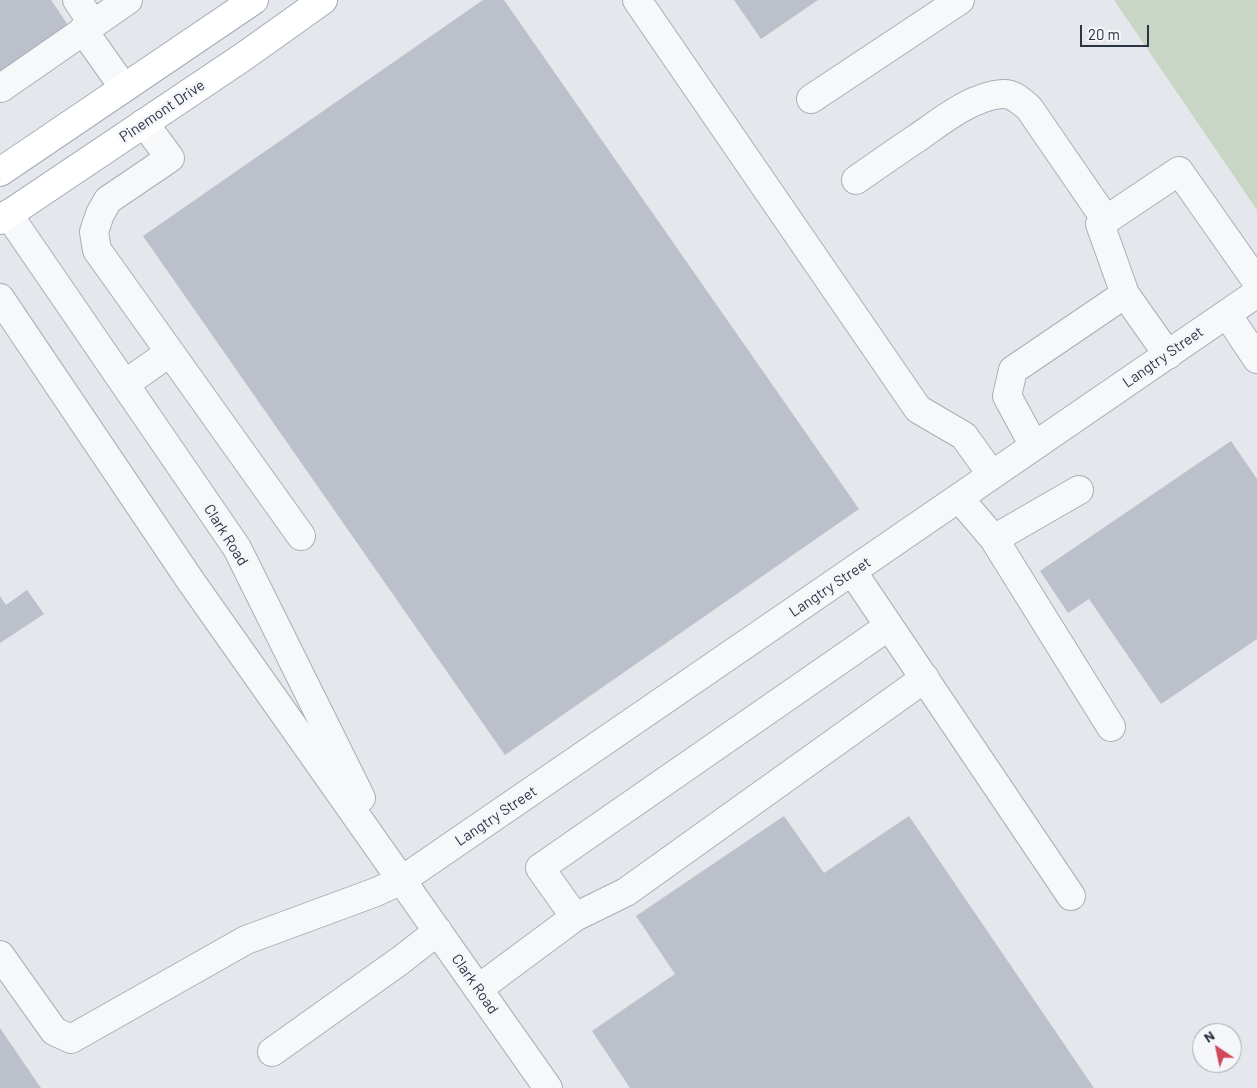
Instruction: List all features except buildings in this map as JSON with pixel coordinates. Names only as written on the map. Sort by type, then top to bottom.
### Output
[{"type":"main road","points":[[0,172],[254,0]]},
{"type":"main road","name":"Pinemont Drive","points":[[3,212],[144,123],[243,57],[323,0]]},
{"type":"street","points":[[77,0],[88,27],[124,88]]},
{"type":"street","points":[[1,88],[128,0]]},
{"type":"street","points":[[637,0],[918,409],[964,436],[992,475]]},
{"type":"street","points":[[811,100],[960,0]]},
{"type":"street","points":[[856,180],[967,106],[1003,94],[1017,97],[1029,108],[1106,220]]},
{"type":"street","points":[[144,123],[170,158],[108,200],[100,214],[94,232],[97,250],[301,536]]},
{"type":"street","points":[[1168,355],[1125,294],[1100,224],[1179,171],[1257,282]]},
{"type":"street","name":"Clark Road","points":[[3,212],[125,384],[237,548],[402,880]]},
{"type":"street","name":"Langtry Street","points":[[0,956],[54,1031],[71,1039],[246,940],[376,892],[402,880],[1257,293]]},
{"type":"street","points":[[1034,446],[1007,396],[1013,370],[1125,294]]},
{"type":"street","name":"Clark Road","points":[[0,298],[190,580],[548,1088]]},
{"type":"street","points":[[1227,314],[1257,359]]},
{"type":"street","points":[[125,384],[170,353]]},
{"type":"street","points":[[994,539],[1079,490]]},
{"type":"street","points":[[959,498],[994,539],[1111,727]]},
{"type":"street","points":[[852,571],[1071,896]]},
{"type":"street","points":[[575,917],[540,868],[889,626]]},
{"type":"street","points":[[478,989],[575,917],[626,892],[925,678]]},
{"type":"street","points":[[272,1052],[401,960],[438,931]]},
{"type":"green space","points":[[1114,0],[1257,0],[1257,210]]}]
